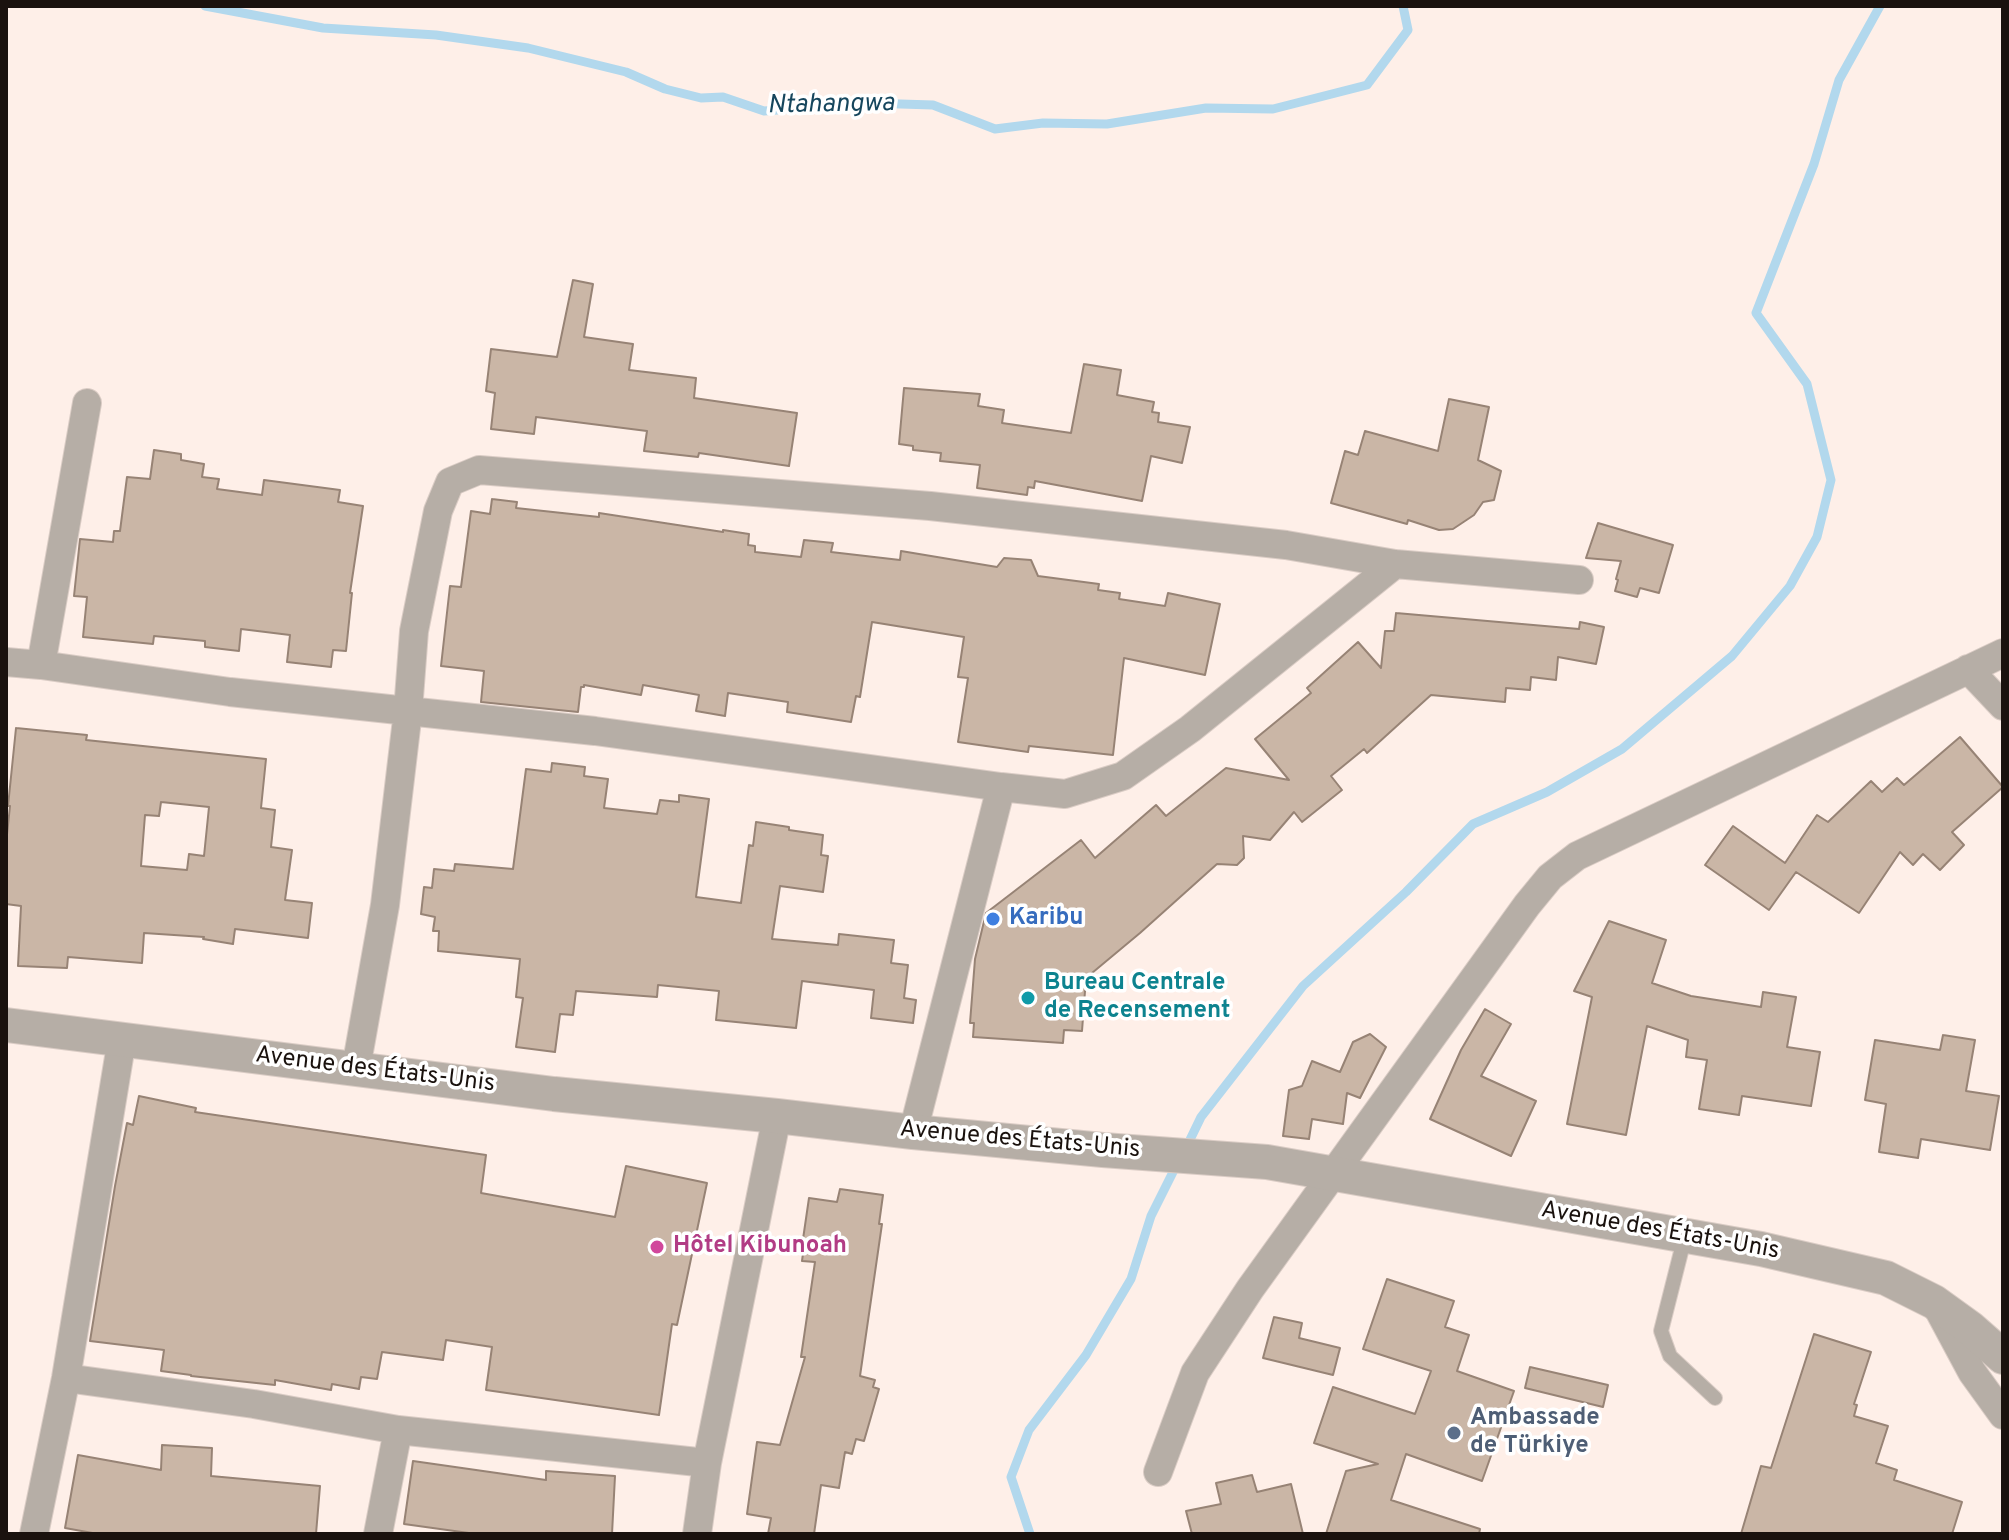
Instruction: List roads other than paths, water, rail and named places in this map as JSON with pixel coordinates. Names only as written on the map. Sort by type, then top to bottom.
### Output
[{"type":"street","points":[[41,665],[87,403]]},
{"type":"street","points":[[356,1068],[385,905],[408,711],[414,631],[438,511],[450,482],[479,470],[930,506],[1286,545],[1395,564],[1579,580]]},
{"type":"street","points":[[6,662],[230,692],[595,731],[1065,794],[1123,776],[1190,729],[1395,564]]},
{"type":"street","points":[[1158,1472],[1195,1373],[1250,1289],[1550,877],[1577,856],[2003,653]]},
{"type":"street","points":[[1968,669],[2003,706]]},
{"type":"street","points":[[913,1132],[1001,787]]},
{"type":"street","name":"Avenue des États-Unis","points":[[6,1025],[554,1094],[913,1132],[1267,1162],[1761,1249],[1886,1278],[1934,1302],[2003,1357]]},
{"type":"street","points":[[34,1534],[66,1378],[122,1039]]},
{"type":"street","points":[[697,1534],[707,1463],[777,1116]]},
{"type":"street","points":[[1934,1302],[1972,1372],[2003,1415]]},
{"type":"street","points":[[66,1378],[254,1404],[398,1430],[707,1463]]},
{"type":"street","points":[[378,1534],[398,1430]]},
{"type":"lane","points":[[1685,1235],[1661,1331],[1670,1356],[1715,1398]]},
{"type":"waterway","name":"Ntahangwa","points":[[205,6],[323,28],[436,35],[528,48],[626,72],[665,89],[701,98],[723,97],[764,111],[868,103],[933,105],[995,129],[1043,123],[1107,124],[1206,108],[1273,109],[1367,85],[1408,30],[1403,6]]},
{"type":"waterway","points":[[1186,1148],[1201,1117],[1303,986],[1406,892],[1473,824],[1547,792],[1622,749],[1732,656],[1790,586],[1817,537],[1831,480],[1807,384],[1756,313],[1814,164],[1839,80],[1880,6]]},
{"type":"waterway","points":[[1030,1534],[1011,1477],[1029,1430],[1086,1355],[1131,1279],[1151,1216],[1177,1164]]},
{"type":"place","name":"Karibu","points":[[993,919]]},
{"type":"place","name":"Bureau Centrale de Recensement","points":[[1028,998]]},
{"type":"place","name":"Hôtel Kibunoah","points":[[657,1247]]},
{"type":"place","name":"Ambassade de Türkiye","points":[[1454,1433]]}]
